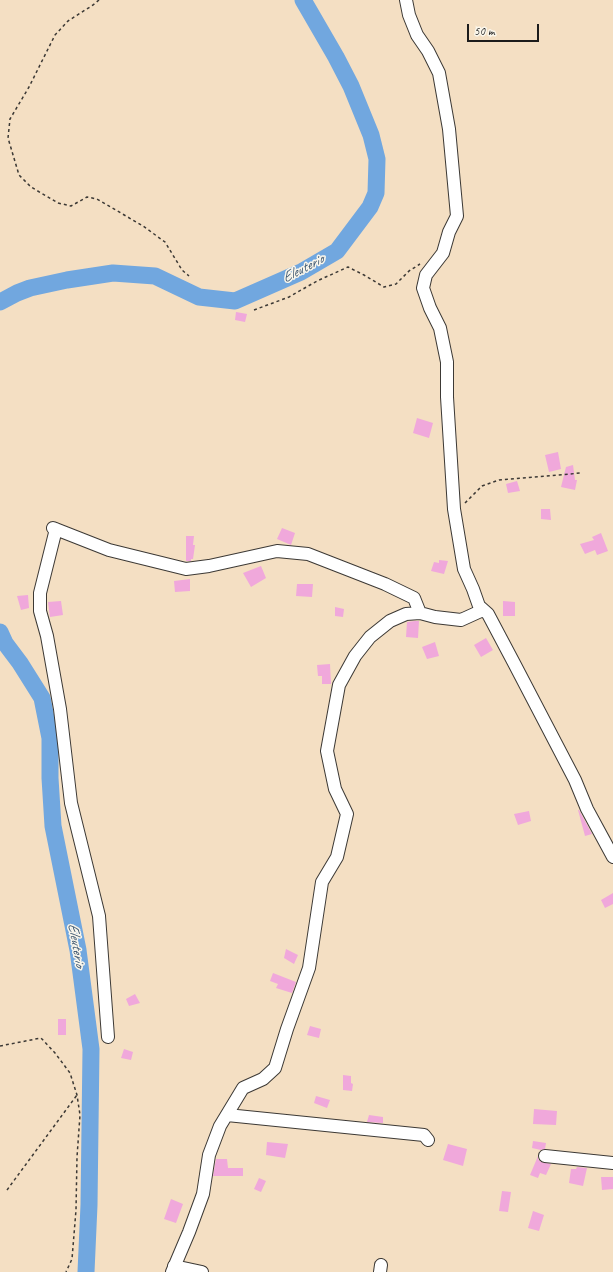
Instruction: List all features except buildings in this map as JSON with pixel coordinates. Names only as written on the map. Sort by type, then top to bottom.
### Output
[{"type":"street","points":[[406,0],[409,14],[418,35],[439,73],[449,129],[456,216],[449,232],[443,253],[426,275],[423,288],[430,308],[440,328],[447,362],[447,397],[455,513],[464,569],[474,589],[479,606],[488,614],[613,857]]},
{"type":"street","points":[[108,1037],[99,916],[71,803],[60,709],[47,636],[40,611],[40,593],[54,529],[109,550],[186,569],[209,566],[277,551],[308,554],[385,584],[414,598],[420,612]]},
{"type":"street","points":[[202,1272],[173,1269],[203,1194],[209,1155],[220,1126],[243,1088],[263,1079],[275,1068],[309,968],[322,882],[337,857],[347,814],[335,789],[327,751],[339,685],[355,656],[370,637],[390,621],[406,614],[420,612],[435,617],[461,620],[484,610]]},
{"type":"street","points":[[226,1115],[424,1134],[428,1140]]},
{"type":"street","points":[[545,1156],[613,1163]]},
{"type":"path","points":[[99,0],[68,21],[55,35],[10,119],[8,138],[19,175],[31,187],[58,203],[71,206],[87,197],[97,199],[144,226],[165,242],[182,270],[189,276]]},
{"type":"path","points":[[254,310],[289,297],[317,281],[348,267],[384,287],[396,284],[409,271],[420,264]]},
{"type":"path","points":[[455,513],[482,486],[499,480],[581,473]]},
{"type":"path","points":[[0,1046],[41,1038],[55,1053],[70,1073],[77,1095],[80,1115],[77,1157],[76,1210],[72,1259],[66,1272]]},
{"type":"path","points":[[7,1190],[77,1095]]},
{"type":"waterway","name":"Eleuterio","points":[[0,302],[30,288],[67,280],[113,273],[155,276],[199,297],[235,301],[301,272],[337,251],[370,207],[376,193],[377,159],[371,135],[351,86],[303,0]]},
{"type":"waterway","name":"Eleuterio","points":[[0,632],[5,643],[20,663],[42,698],[50,738],[50,778],[53,826],[78,950],[91,1049],[89,1205],[86,1272]]}]
